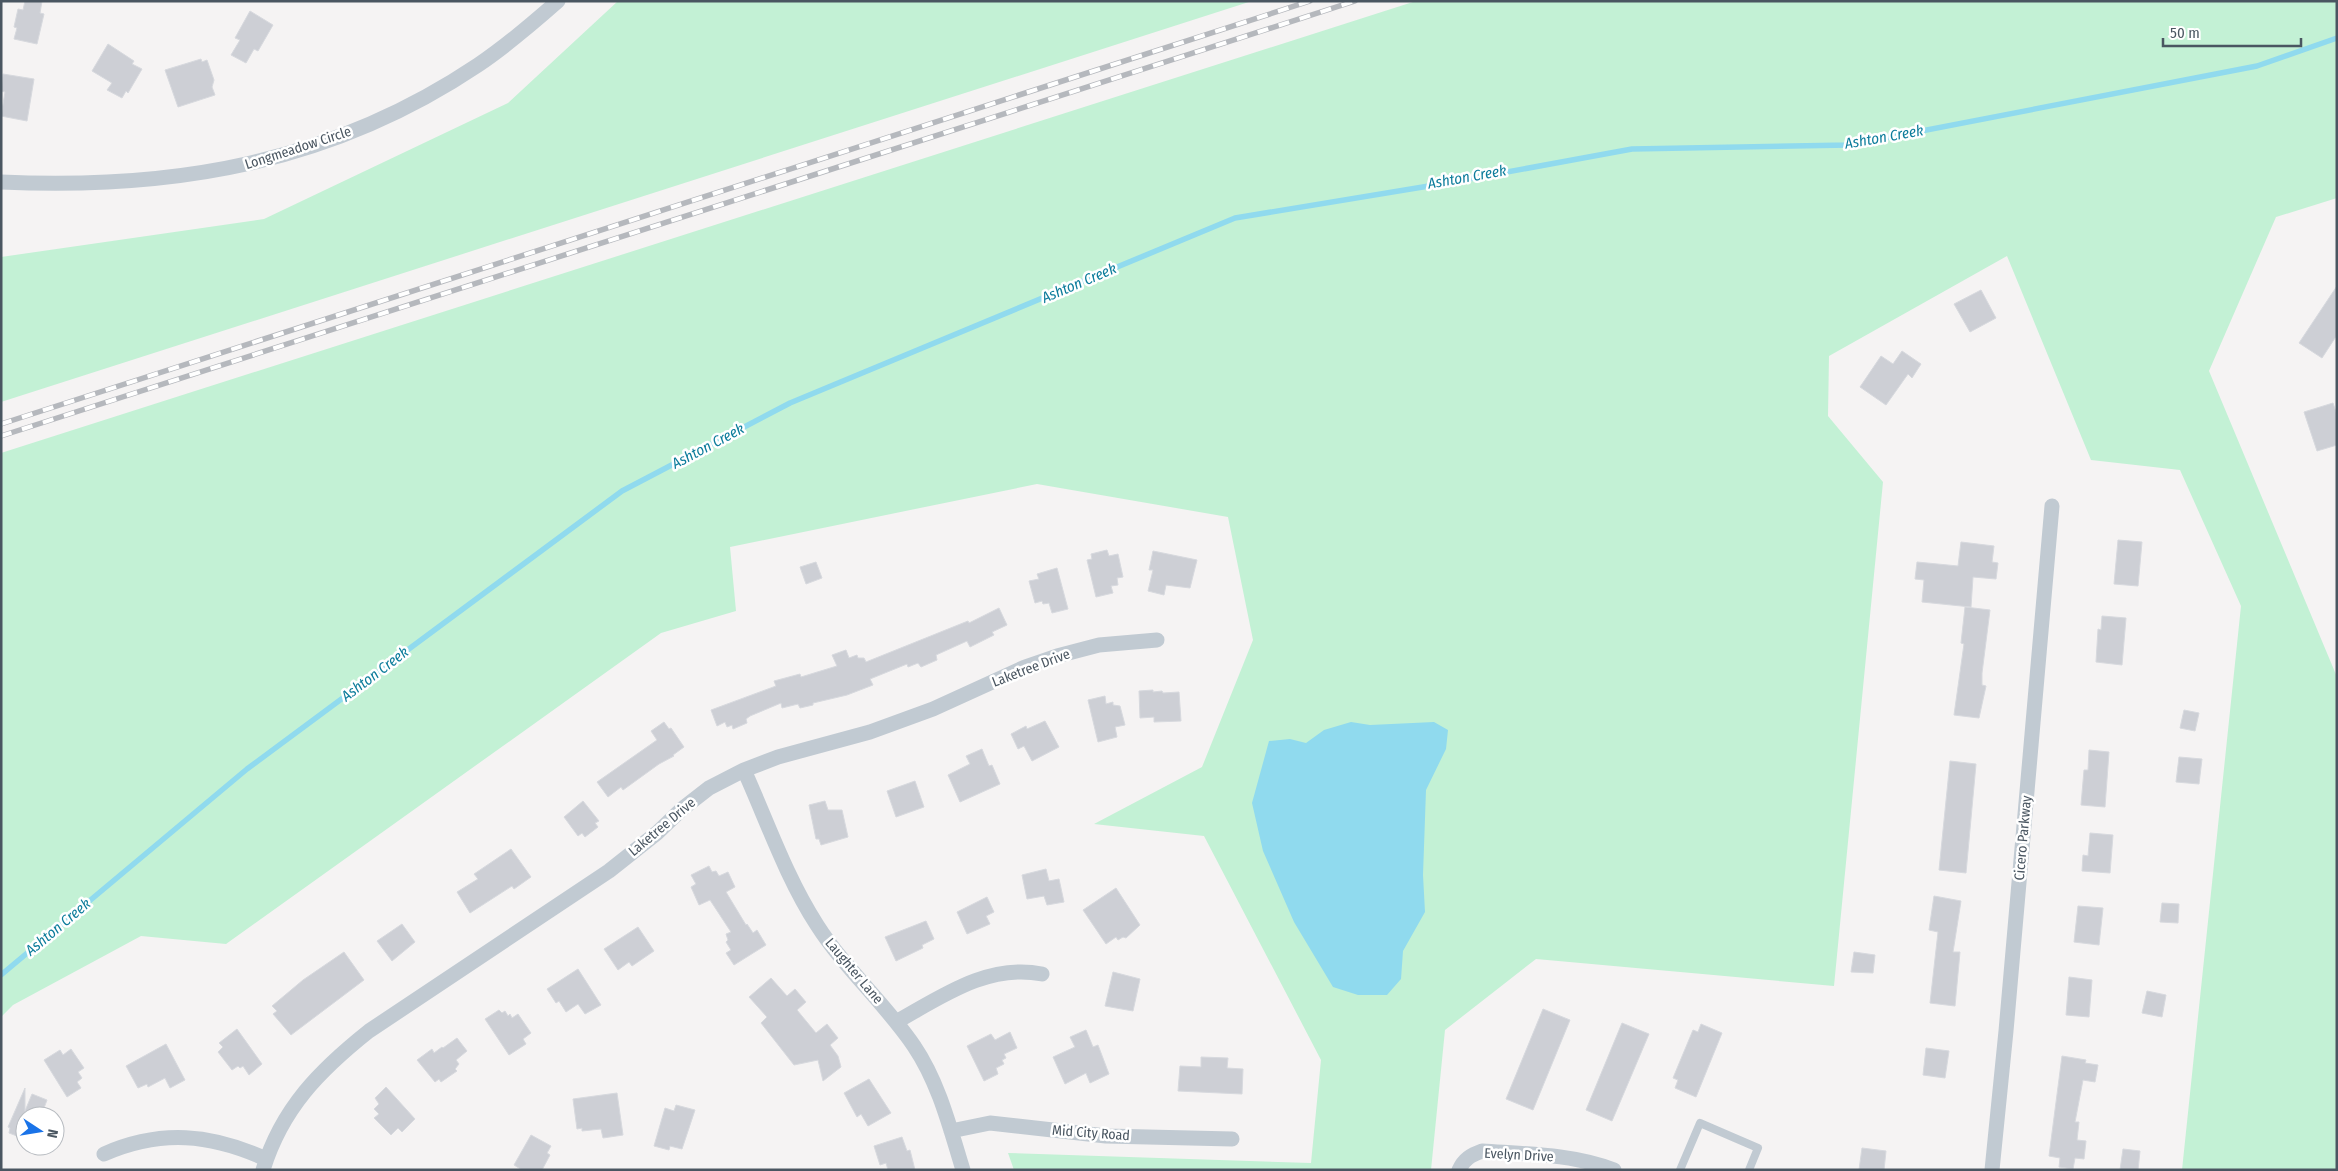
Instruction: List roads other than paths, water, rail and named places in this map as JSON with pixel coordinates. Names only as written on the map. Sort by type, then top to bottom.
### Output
[{"type":"street","name":"Longmeadow Circle","points":[[1,182],[88,184],[178,176],[248,165],[301,150],[352,132],[431,94],[522,32],[558,1]]},
{"type":"street","name":"Cicero Parkway","points":[[1992,1170],[2052,506]]},
{"type":"street","name":"Laketree Drive","points":[[264,1164],[277,1134],[294,1104],[311,1082],[339,1054],[369,1031],[609,871],[658,833],[682,809],[709,788],[744,770],[778,757],[870,732],[933,709],[1025,667],[1057,656],[1099,646],[1157,640]]},
{"type":"street","name":"Laughter Lane","points":[[744,770],[801,897],[817,925],[839,957],[896,1022],[931,1075],[963,1170]]},
{"type":"street","points":[[896,1022],[960,986],[993,974],[1010,971],[1042,974]]},
{"type":"street","name":"Mid City Road","points":[[951,1130],[990,1123],[1106,1136],[1232,1139]]},
{"type":"street","points":[[104,1154],[123,1145],[151,1139],[185,1137],[213,1140],[240,1147],[264,1164]]},
{"type":"street","name":"Evelyn Drive","points":[[1459,1170],[1463,1162],[1471,1155],[1482,1151],[1569,1158],[1598,1164],[1614,1170]]},
{"type":"lane","points":[[1680,1170],[1700,1123],[1758,1148],[1749,1170]]},
{"type":"water","points":[[1351,722],[1370,725],[1434,722],[1448,730],[1446,749],[1426,790],[1423,875],[1425,912],[1403,951],[1401,979],[1387,995],[1358,995],[1333,987],[1294,922],[1263,851],[1252,803],[1269,741],[1290,739],[1306,743],[1324,730]]},
{"type":"waterway","name":"Ashton Creek","points":[[1,975],[247,769],[622,491],[790,403],[1235,218],[1447,183],[1632,149],[1849,145],[2257,66],[2337,38]]},
{"type":"railway","points":[[1,424],[1310,1]]},
{"type":"railway","points":[[1,436],[1355,1]]}]
